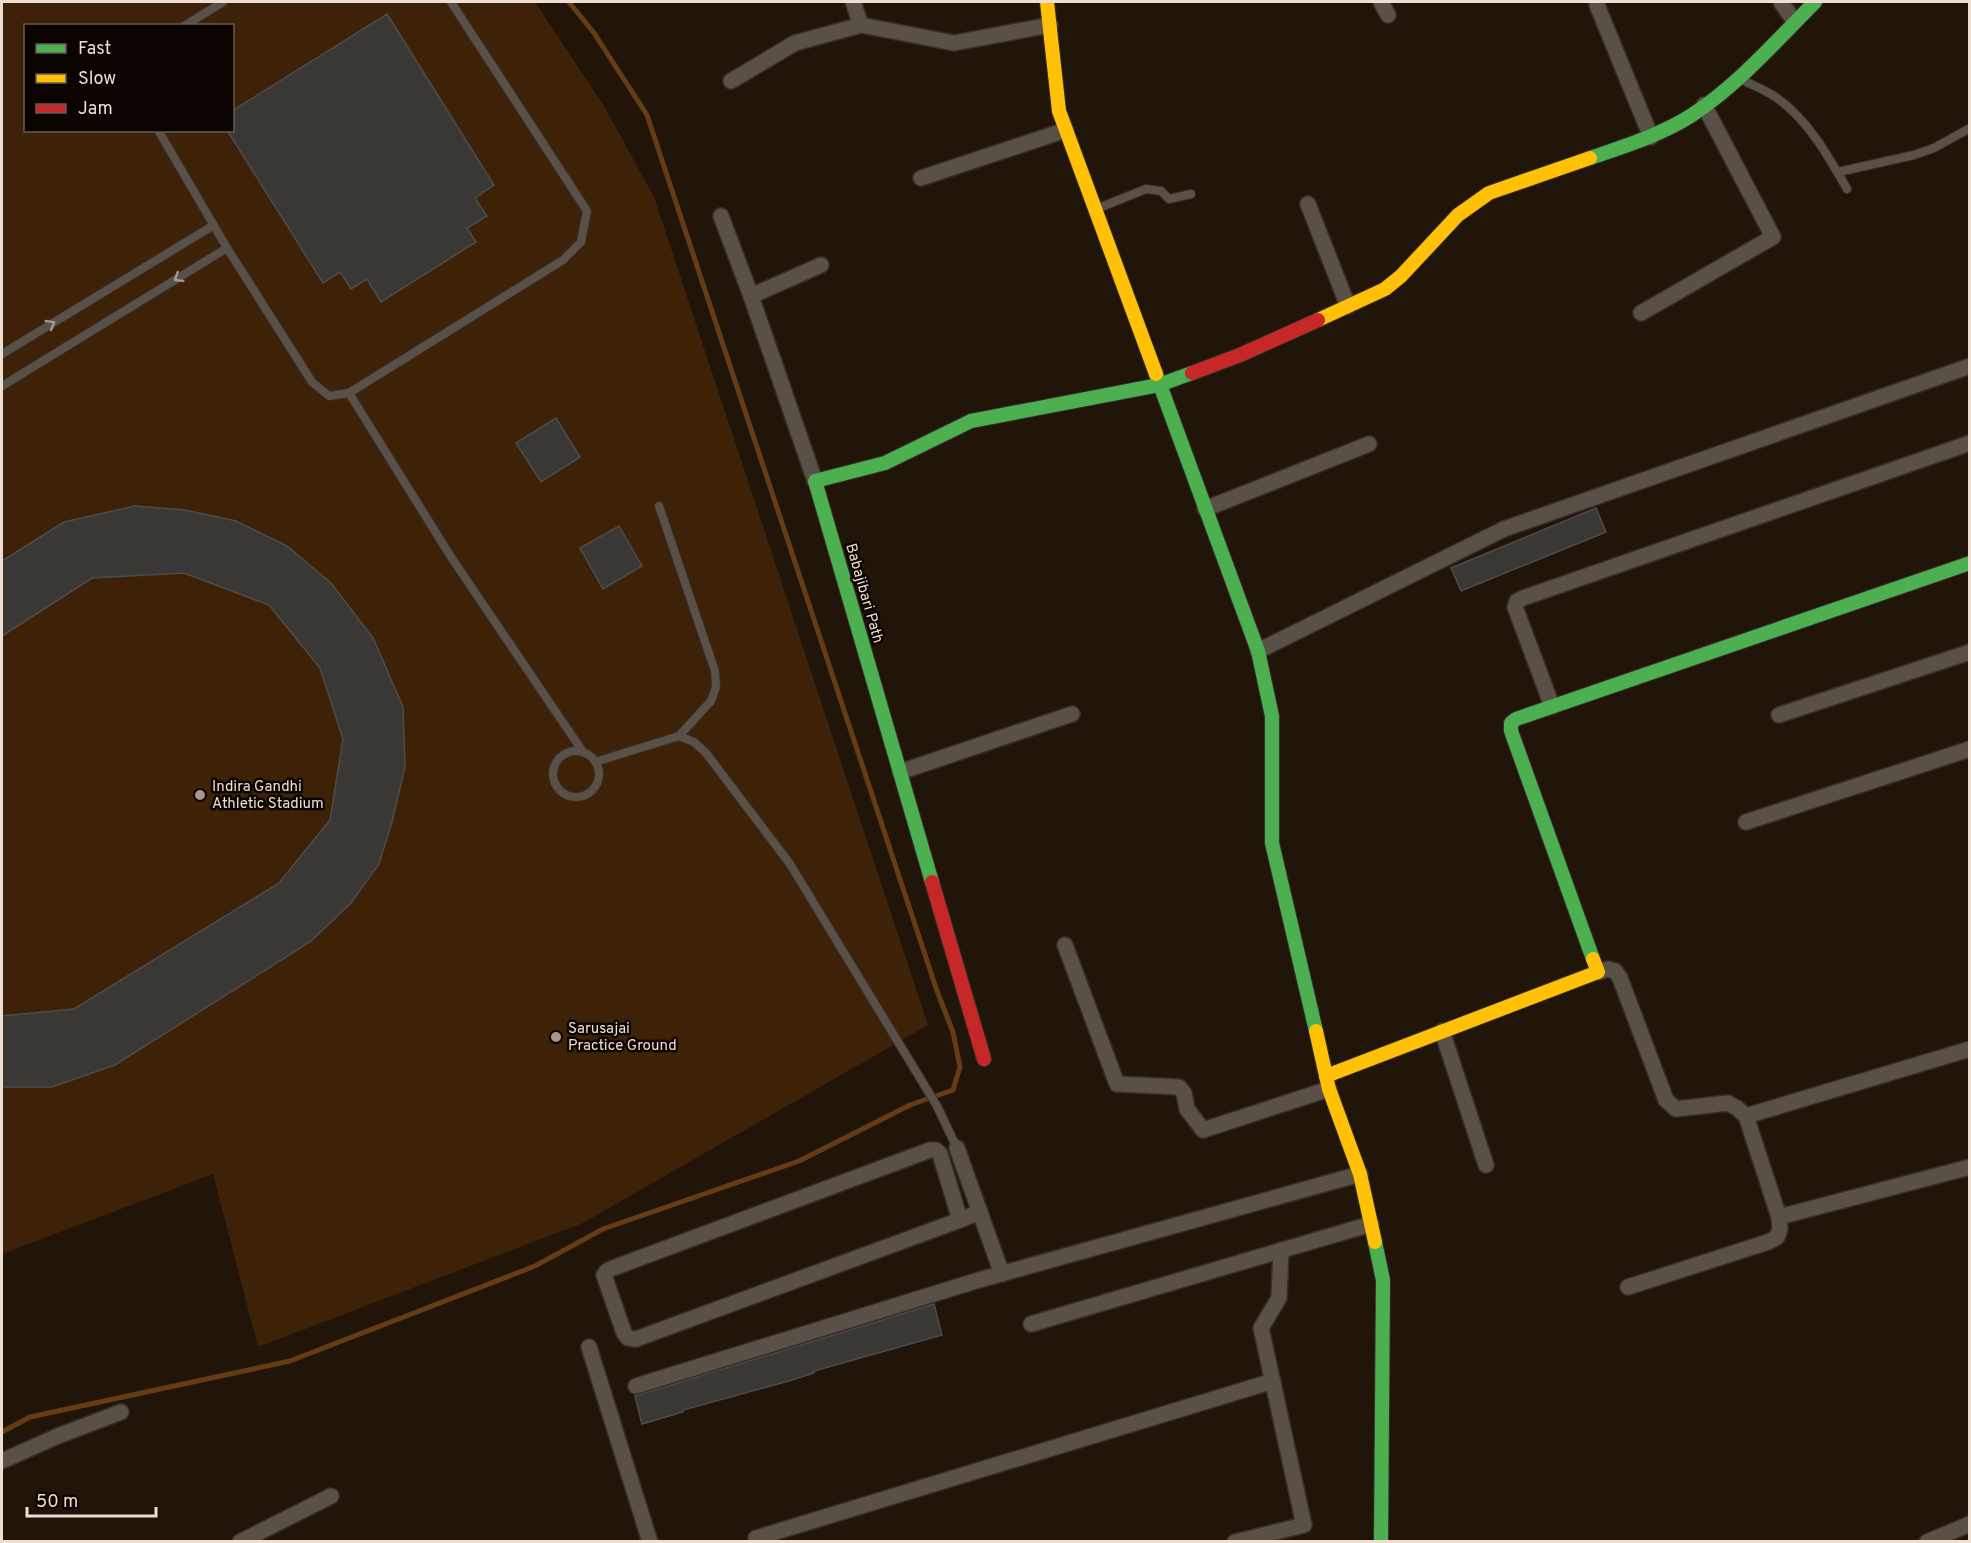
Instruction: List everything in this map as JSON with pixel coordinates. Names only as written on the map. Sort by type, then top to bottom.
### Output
[{"type":"street","points":[[853,2],[861,25]]},
{"type":"street","points":[[1047,2],[1059,111],[1258,651],[1272,716],[1272,843],[1328,1082],[1360,1174],[1383,1280],[1381,1542]]},
{"type":"street","points":[[1381,2],[1388,15]]},
{"type":"street","points":[[1781,2],[1794,21]]},
{"type":"street","points":[[720,216],[752,296],[815,481],[885,463],[971,421],[1159,384],[1240,355],[1385,289],[1401,276],[1458,215],[1489,193],[1651,137],[1692,115],[1738,79],[1815,2]]},
{"type":"street","points":[[1597,5],[1651,137]]},
{"type":"street","points":[[731,81],[795,43],[861,25],[954,43],[1050,25]]},
{"type":"street","points":[[1641,313],[1773,237],[1704,105]]},
{"type":"street","points":[[921,178],[1066,130]]},
{"type":"street","points":[[1308,204],[1348,306]]},
{"type":"street","points":[[752,296],[821,265]]},
{"type":"street","points":[[1258,651],[1504,529],[1970,366]]},
{"type":"street","points":[[1552,706],[1515,607],[1517,601],[1970,443]]},
{"type":"street","points":[[1205,509],[1369,444]]},
{"type":"street","name":"Babajibari Path","points":[[815,481],[984,1059]]},
{"type":"street","points":[[1598,972],[1510,731],[1511,723],[1516,718],[1970,563]]},
{"type":"street","points":[[1779,715],[1970,652]]},
{"type":"street","points":[[900,772],[1072,714]]},
{"type":"street","points":[[1746,822],[1970,749]]},
{"type":"street","points":[[1065,945],[1117,1084],[1179,1086],[1184,1093],[1187,1109],[1203,1130],[1328,1082],[1442,1031],[1598,972],[1608,969],[1616,971],[1666,1100],[1676,1109],[1728,1103],[1746,1116],[1779,1217],[1780,1229],[1777,1238],[1768,1242],[1628,1287]]},
{"type":"street","points":[[1442,1031],[1486,1166]]},
{"type":"street","points":[[1746,1116],[1970,1049]]},
{"type":"street","points":[[957,1148],[1002,1274]]},
{"type":"street","points":[[960,1220],[940,1154],[936,1150],[930,1150],[613,1268],[604,1275],[624,1334],[628,1338],[636,1339],[960,1220],[980,1212]]},
{"type":"street","points":[[1779,1217],[1970,1167]]},
{"type":"street","points":[[636,1386],[1002,1274],[1360,1174]]},
{"type":"street","points":[[1030,1323],[1371,1224]]},
{"type":"street","points":[[1235,1542],[1304,1525],[1261,1328],[1279,1298],[1281,1250]]},
{"type":"street","points":[[589,1347],[650,1542]]},
{"type":"street","points":[[756,1538],[1273,1381]]},
{"type":"street","points":[[2,1461],[121,1412]]},
{"type":"street","points":[[240,1542],[331,1496]]},
{"type":"street","points":[[1927,1542],[1970,1524]]},
{"type":"lane","points":[[187,24],[224,2]]},
{"type":"lane","points":[[159,132],[227,248],[312,382],[328,396],[349,393],[563,260],[580,242],[587,211],[451,2]]},
{"type":"lane","points":[[1738,79],[1776,97],[1797,115],[1821,144],[1847,189]]},
{"type":"lane","points":[[1838,172],[1914,155],[1934,148],[1970,128]]},
{"type":"lane","points":[[1095,209],[1146,189],[1161,191],[1169,199],[1191,194]]},
{"type":"lane","points":[[2,354],[214,225]]},
{"type":"lane","points":[[2,386],[227,248]]},
{"type":"lane","points":[[349,393],[451,557],[583,752],[595,762],[598,776],[593,789],[580,796],[566,795],[560,790],[553,776],[556,762],[568,753],[583,752]]},
{"type":"lane","points":[[595,762],[679,736],[711,700],[716,687],[714,671],[659,506]]},
{"type":"lane","points":[[679,736],[694,742],[706,753],[790,864],[937,1106],[957,1148]]},
{"type":"shaded area","points":[[2,2],[535,2],[604,106],[654,197],[928,1025],[583,1223],[258,1347],[213,1174],[2,1254]]},
{"type":"building","points":[[387,14],[494,185],[475,198],[487,216],[467,228],[476,242],[381,302],[367,279],[351,289],[340,272],[323,283],[228,132],[234,132],[234,110]]},
{"type":"building","points":[[556,418],[580,457],[541,482],[516,443]]},
{"type":"building","points":[[135,506],[185,510],[236,521],[287,546],[331,583],[373,638],[403,707],[405,767],[379,864],[351,903],[310,942],[115,1065],[52,1087],[2,1087],[2,1016],[74,1009],[279,883],[330,820],[343,739],[320,668],[269,605],[184,573],[92,578],[2,636],[2,561],[64,522]]},
{"type":"building","points":[[1596,508],[1606,532],[1461,591],[1451,568]]},
{"type":"building","points":[[619,526],[642,566],[603,589],[580,548]]},
{"type":"building","points":[[934,1304],[942,1335],[814,1371],[814,1373],[789,1381],[683,1410],[683,1412],[642,1424],[635,1396]]},
{"type":"waterway","points":[[2,1432],[30,1417],[290,1361],[535,1266],[603,1229],[799,1161],[910,1105],[953,1090],[960,1067],[953,1032],[937,991],[647,115],[594,33],[569,2]]},
{"type":"traffic: fast","points":[[1590,158],[1655,134],[1692,115],[1726,90],[1815,2]]},
{"type":"traffic: fast","points":[[932,882],[815,481],[885,463],[971,421],[1159,385],[1192,373]]},
{"type":"traffic: fast","points":[[1156,374],[1258,651],[1272,716],[1272,843],[1316,1031]]},
{"type":"traffic: fast","points":[[1593,959],[1511,731],[1511,723],[1516,719],[1970,563]]},
{"type":"traffic: fast","points":[[1375,1242],[1383,1280],[1381,1542]]},
{"type":"traffic: slow","points":[[1047,2],[1059,111],[1156,374]]},
{"type":"traffic: slow","points":[[1318,320],[1385,289],[1401,276],[1458,215],[1489,193],[1590,158]]},
{"type":"traffic: slow","points":[[1326,1076],[1598,972],[1593,959]]},
{"type":"traffic: slow","points":[[1316,1031],[1329,1089],[1360,1174],[1375,1242]]},
{"type":"traffic: jam","points":[[1192,373],[1240,355],[1318,320]]},
{"type":"traffic: jam","points":[[932,882],[984,1059]]},
{"type":"place","name":"Indira Gandhi Athletic Stadium","points":[[200,795]]},
{"type":"place","name":"Sarusajai Practice Ground","points":[[556,1037]]}]
